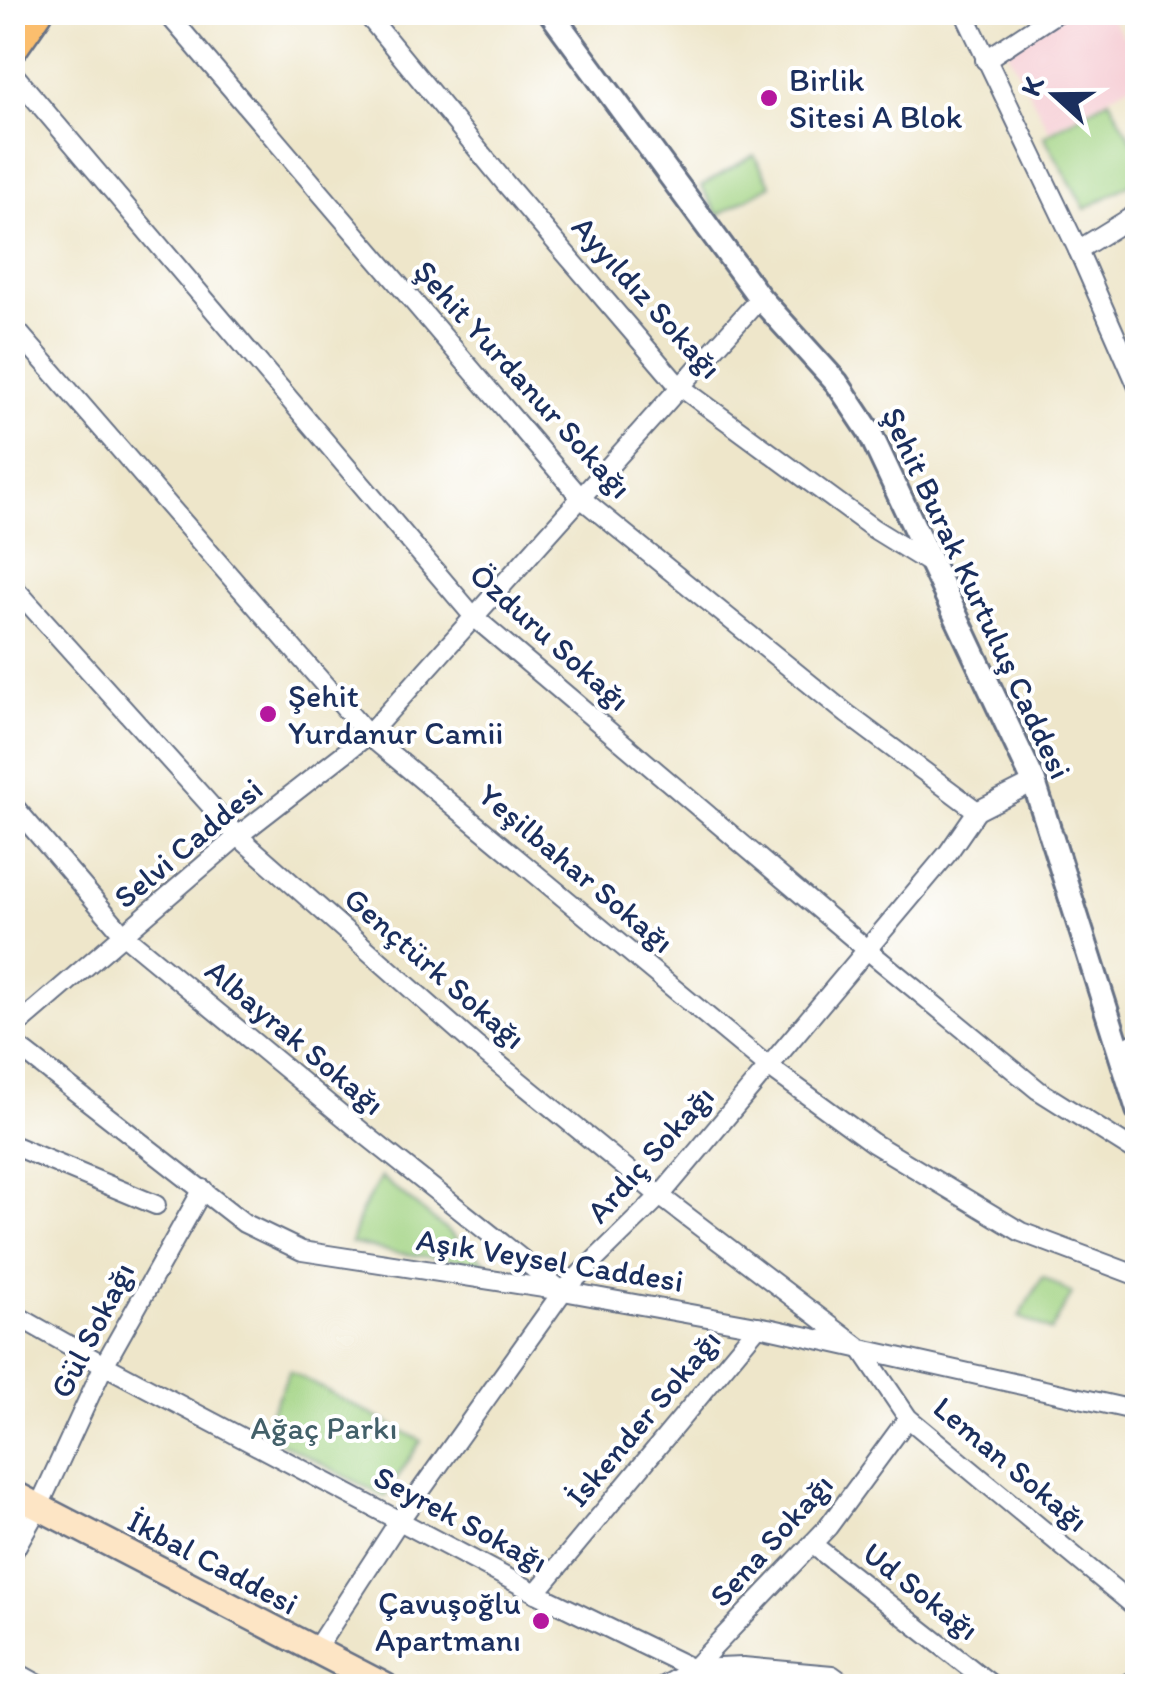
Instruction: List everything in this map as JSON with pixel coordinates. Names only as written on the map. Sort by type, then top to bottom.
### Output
[{"type":"main road","points":[[12,48],[37,12]]},
{"type":"main road","name":"İkbal Caddesi","points":[[12,1493],[385,1686]]},
{"type":"street","name":"Şehit Yurdanur Sokağı","points":[[166,12],[582,500],[848,714],[977,811]]},
{"type":"street","name":"Ayyıldız Sokağı","points":[[365,12],[678,385],[874,529],[935,566]]},
{"type":"street","name":"Şehit Burak Kurtuluş Caddesi","points":[[550,12],[760,298],[836,383],[869,432],[1034,782],[1129,1046],[1138,1110]]},
{"type":"street","points":[[964,12],[1078,250],[1138,387]]},
{"type":"street","points":[[985,60],[1058,12]]},
{"type":"street","name":"Özduru Sokağı","points":[[12,72],[474,617],[1038,1090],[1138,1153]]},
{"type":"street","points":[[1078,250],[1138,213]]},
{"type":"street","name":"Selvi Caddesi","points":[[12,1030],[238,836],[368,735],[760,298]]},
{"type":"street","name":"Yeşilbahar Sokağı","points":[[12,325],[368,735],[766,1065],[873,1143],[1021,1232],[1138,1276]]},
{"type":"street","name":"Gençtürk Sokağı","points":[[12,585],[238,836],[475,1045],[660,1196],[862,1350]]},
{"type":"street","name":"Ardıç Sokağı","points":[[314,1652],[399,1521],[563,1291],[660,1196],[948,852],[977,811],[1034,782]]},
{"type":"street","name":"Albayrak Sokağı","points":[[12,804],[125,936],[563,1291]]},
{"type":"street","name":"Aşık Veysel Caddesi","points":[[12,1042],[244,1223],[302,1251],[758,1326],[1138,1411]]},
{"type":"street","points":[[12,1145],[156,1206]]},
{"type":"street","name":"Gül Sokağı","points":[[12,1554],[39,1506],[104,1365],[203,1189]]},
{"type":"street","name":"Yeşilbahar Sokağı","points":[[1106,1266],[1138,1288]]},
{"type":"street","name":"Seyrek Sokağı","points":[[12,1313],[536,1594],[693,1669],[743,1667],[832,1675],[847,1686]]},
{"type":"street","name":"İskender Sokağı","points":[[536,1594],[758,1326]]},
{"type":"street","name":"Leman Sokağı","points":[[862,1350],[908,1418],[1138,1609]]},
{"type":"street","name":"Sena Sokağı","points":[[663,1686],[693,1669],[812,1544],[908,1418]]},
{"type":"street","name":"Ud Sokağı","points":[[812,1544],[993,1686]]},
{"type":"street","points":[[12,1670],[41,1686]]},
{"type":"street","points":[[1122,1686],[1138,1678]]},
{"type":"shaded area","points":[[1065,13],[1108,13],[1137,57],[1137,81],[1049,130],[1007,51]]},
{"type":"green space","points":[[1109,99],[1137,150],[1137,180],[1085,209],[1044,136]]},
{"type":"green space","points":[[754,155],[771,185],[718,215],[701,186]]},
{"type":"green space","points":[[381,1177],[488,1264],[396,1253],[351,1243],[361,1211]]},
{"type":"green space","points":[[1043,1277],[1072,1294],[1051,1331],[1019,1317]]},
{"type":"green space","name":"Ağaç Parkı","points":[[290,1371],[421,1441],[385,1497],[261,1432]]},
{"type":"place","name":"Birlik Sitesi A Blok","points":[[769,98]]},
{"type":"place","name":"Şehit Yurdanur Camii","points":[[268,714]]},
{"type":"place","name":"Çavuşoğlu Apartmanı","points":[[541,1621]]}]
